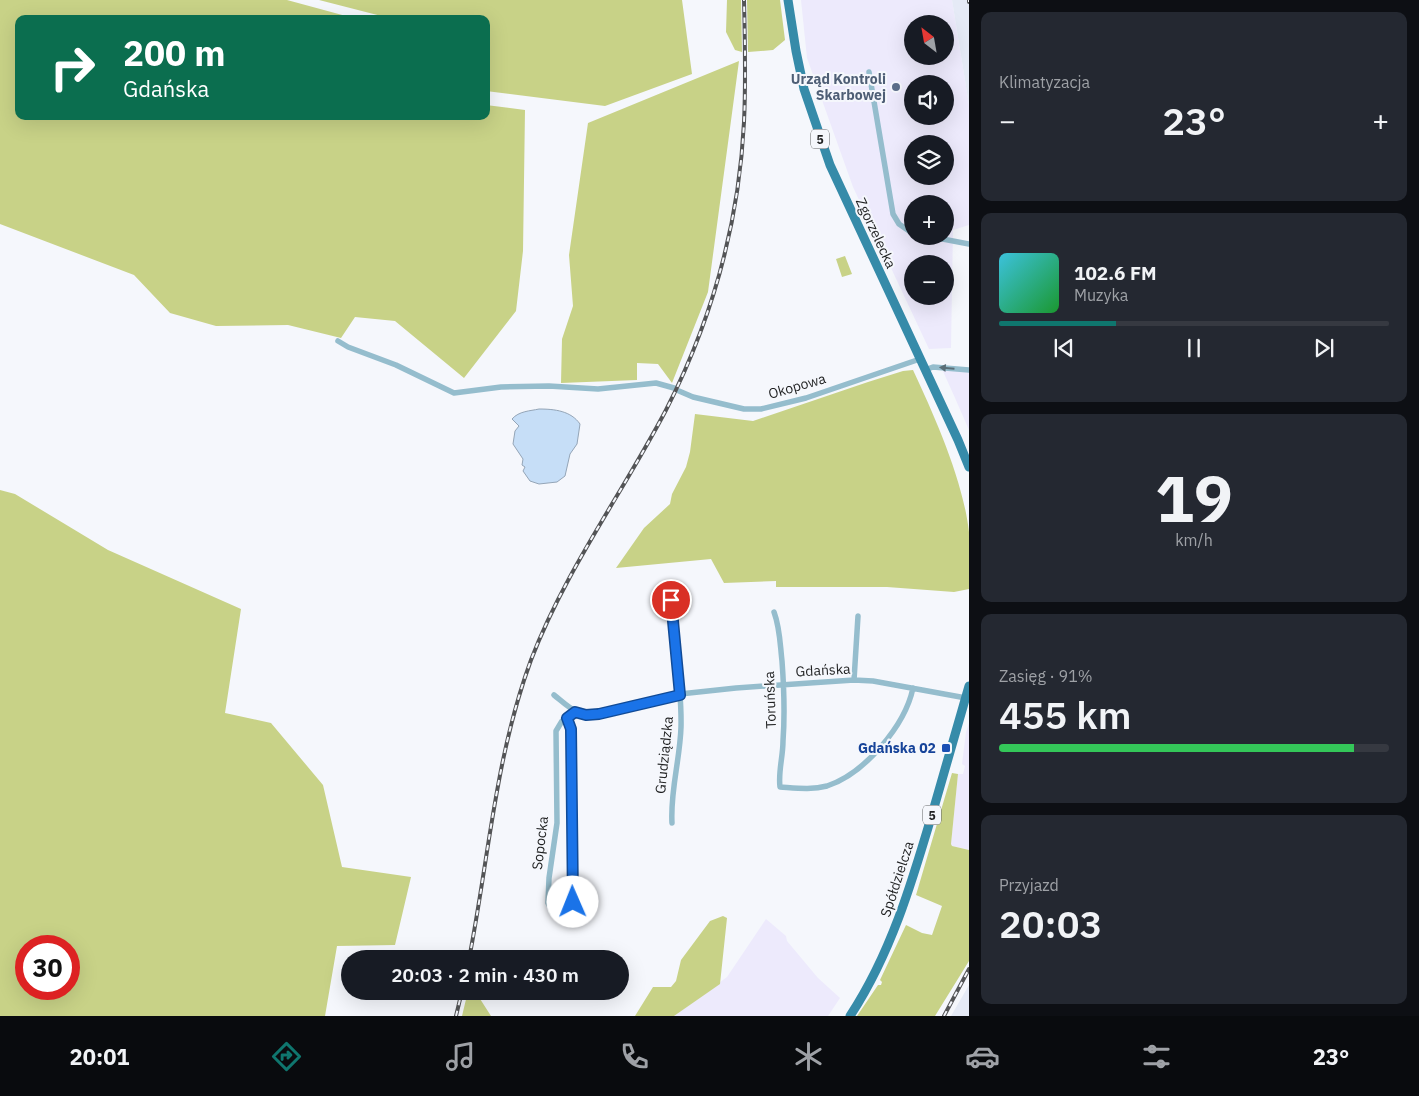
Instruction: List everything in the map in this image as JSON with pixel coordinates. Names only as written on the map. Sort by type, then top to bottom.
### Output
[{"type":"main road","name":"Zgorzelecka","points":[[788,0],[799,69],[825,152],[844,199],[969,467]]},
{"type":"main road","name":"Spółdzielcza","points":[[850,1016],[879,966],[894,931],[917,864],[969,686]]},
{"type":"street","points":[[869,72],[893,214],[899,224],[904,227]]},
{"type":"street","points":[[954,241],[969,244]]},
{"type":"street","name":"Okopowa","points":[[338,341],[348,348],[396,365],[454,394],[501,388],[550,386],[598,389],[656,383],[677,389],[694,397],[744,409],[761,409],[806,398],[920,359]]},
{"type":"street","points":[[925,370],[933,367],[969,370]]},
{"type":"street","name":"Grudziądzka","points":[[671,600],[680,694],[681,729],[679,758],[672,802],[672,824]]},
{"type":"street","name":"Toruńska","points":[[774,612],[779,625],[783,684],[784,715],[780,787],[806,789],[825,786],[841,779],[866,762],[886,742],[914,688]]},
{"type":"street","points":[[854,680],[858,616]]},
{"type":"street","name":"Gdańska","points":[[575,712],[586,715],[599,714],[680,694],[783,684],[854,680],[873,680],[966,698]]},
{"type":"street","points":[[554,696],[575,712]]},
{"type":"street","name":"Sopocka","points":[[567,718],[571,729],[573,902],[570,909],[564,914],[559,915],[552,912],[548,907],[549,878],[557,823],[556,731],[558,726],[567,718],[575,712]]},
{"type":"shaded area","points":[[801,0],[952,0],[969,105],[969,225],[954,230],[954,195],[904,195],[904,245],[953,245],[953,255],[904,255],[904,296],[853,187],[807,58]]},
{"type":"shaded area","points":[[952,0],[969,0],[969,105]]},
{"type":"shaded area","points":[[908,305],[952,305],[951,348],[929,349]]},
{"type":"shaded area","points":[[942,369],[969,372],[969,430],[955,398]]},
{"type":"shaded area","points":[[969,723],[969,850],[952,846],[951,844],[958,774],[963,774],[965,766],[962,764]]},
{"type":"shaded area","points":[[766,919],[786,936],[787,941],[818,978],[840,998],[828,1016],[674,1016],[727,977]]},
{"type":"shaded area","points":[[969,985],[969,1016],[951,1016]]},
{"type":"green space","points":[[0,0],[287,0],[342,15],[15,15],[15,120],[490,120],[490,106],[525,110],[523,251],[516,311],[464,378],[395,321],[355,317],[341,338],[288,325],[216,326],[170,313],[134,275],[0,224]]},
{"type":"green space","points":[[319,0],[682,0],[692,74],[605,106],[490,92],[490,15],[377,15]]},
{"type":"green space","points":[[727,0],[741,0],[742,52],[735,50],[726,32]]},
{"type":"green space","points":[[747,0],[780,0],[785,40],[773,50],[748,52]]},
{"type":"green space","points":[[739,61],[708,292],[672,383],[658,364],[637,363],[637,380],[561,383],[562,339],[573,306],[569,255],[588,123]]},
{"type":"green space","points":[[845,256],[852,274],[842,277],[836,259]]},
{"type":"green space","points":[[913,370],[939,428],[961,491],[969,532],[969,589],[954,592],[887,587],[776,587],[776,581],[724,583],[711,559],[616,568],[644,528],[670,504],[672,494],[686,467],[695,414],[753,421],[868,382],[903,371]]},
{"type":"green space","points":[[0,490],[15,494],[108,550],[241,609],[225,713],[271,723],[323,785],[342,867],[411,877],[395,945],[337,946],[325,1016],[0,1016]]},
{"type":"green space","points":[[952,773],[958,774],[951,844],[952,846],[969,850],[969,961],[935,1016],[857,1016],[878,985],[881,985],[882,982],[880,980],[906,925],[922,933],[932,935],[942,906],[916,895]]},
{"type":"green space","points":[[723,916],[727,918],[720,984],[674,1016],[635,1016],[653,987],[671,987],[676,981],[681,960],[710,921]]},
{"type":"green space","points":[[466,1000],[481,1000],[491,1016],[462,1016]]},
{"type":"water","points":[[539,409],[562,412],[572,416],[580,424],[577,444],[570,454],[565,476],[557,482],[539,484],[530,481],[523,471],[525,467],[522,465],[523,459],[513,444],[515,431],[519,426],[512,419],[521,413]]},
{"type":"railway","points":[[471,950],[501,771],[509,734],[531,660],[560,595],[666,410],[697,341],[710,306],[729,234],[741,160],[745,91],[744,0]]},
{"type":"railway","points":[[944,1016],[969,969]]},
{"type":"railway","points":[[456,1016],[460,1000]]},
{"type":"place","name":"Urząd Kontroli Skarbowej","points":[[896,87]]},
{"type":"place","name":"Gdańska 02","points":[[946,748]]},
{"type":"route","points":[[573,902],[571,729],[567,718],[575,712],[586,715],[599,714],[680,695],[671,600]]}]
